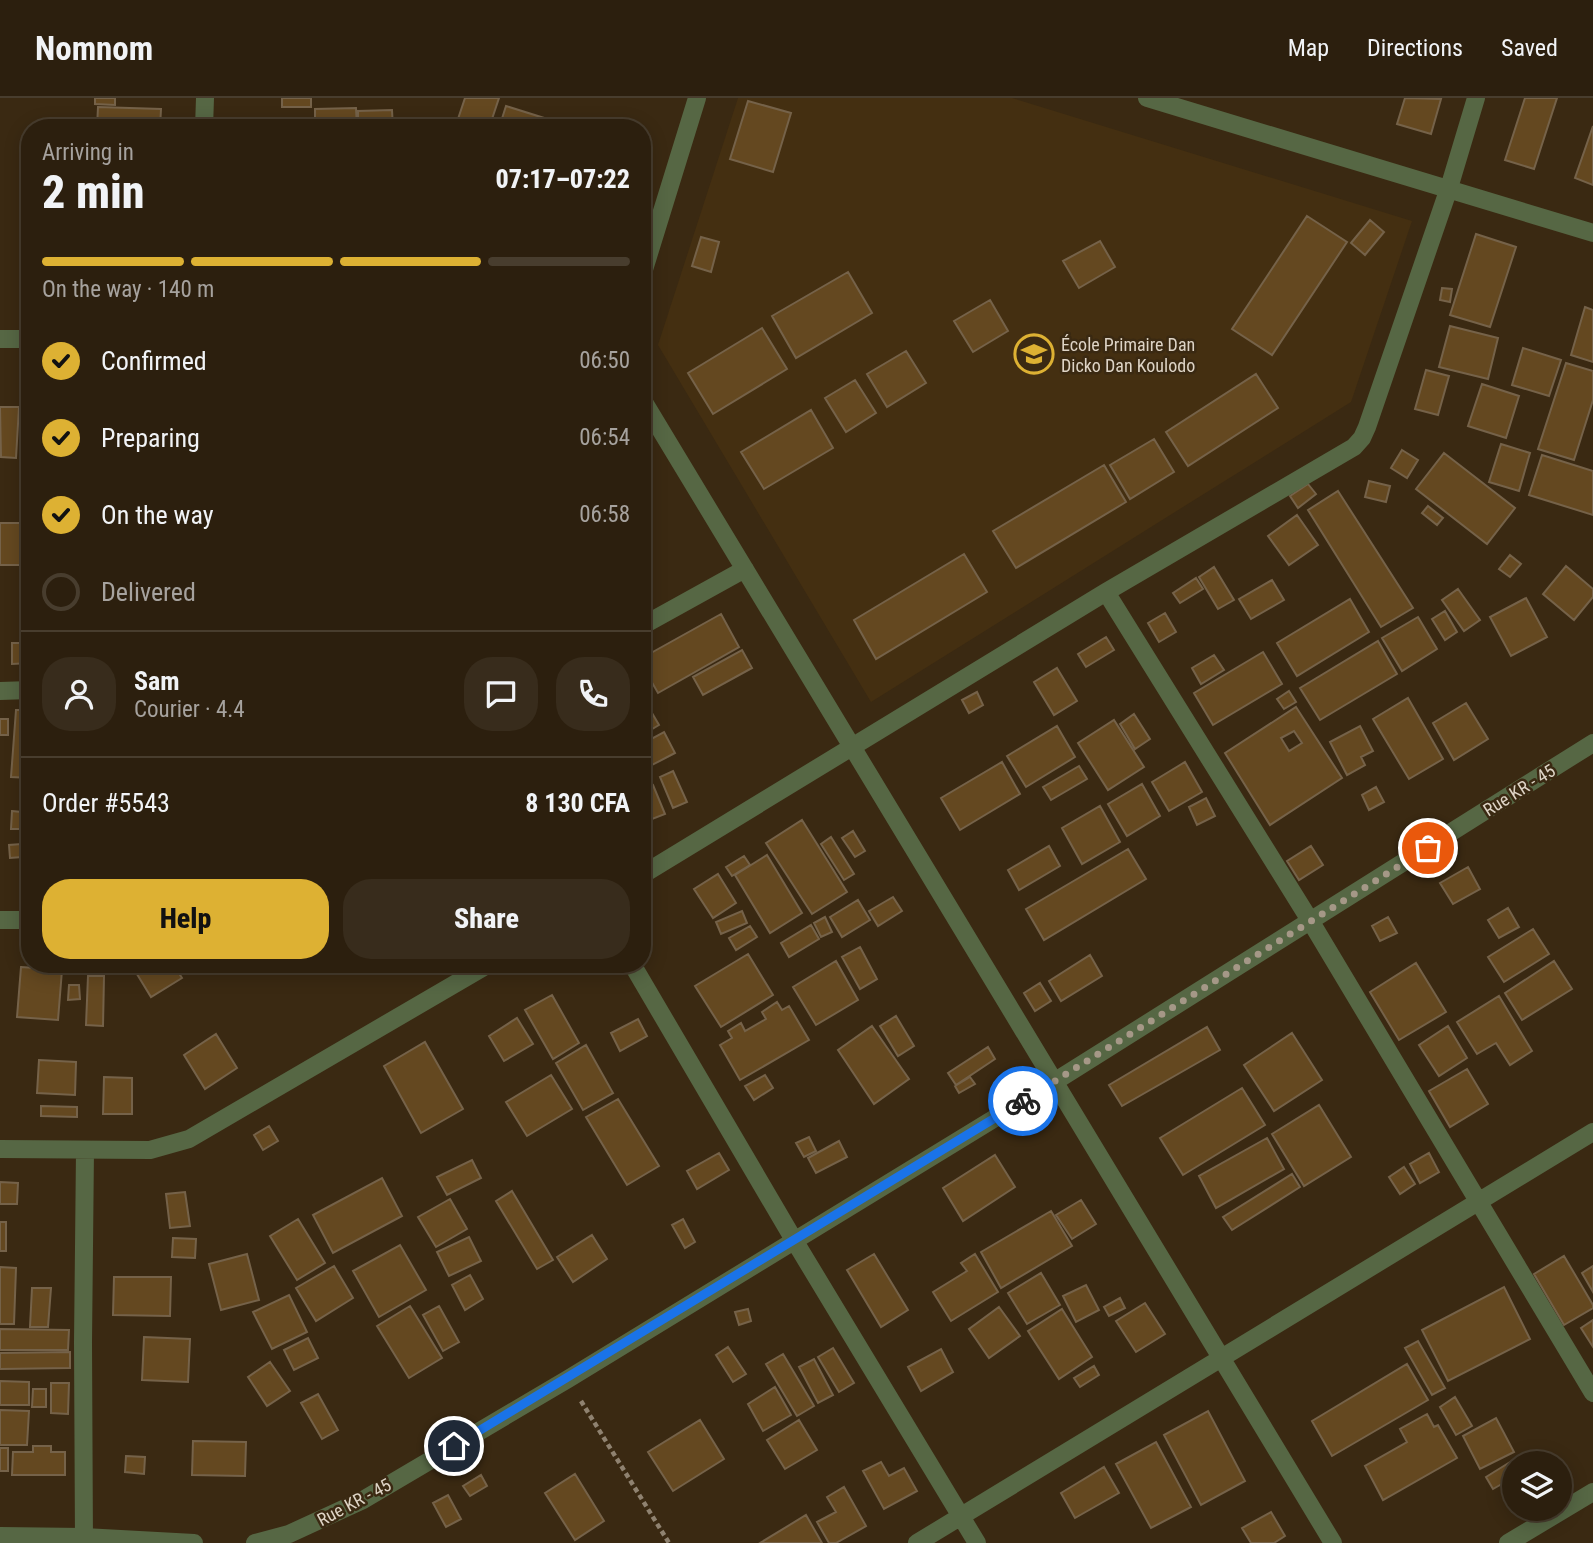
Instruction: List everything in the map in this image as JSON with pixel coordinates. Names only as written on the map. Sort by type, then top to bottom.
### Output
[{"type":"street","points":[[204,119],[205,98]]},
{"type":"street","points":[[651,247],[697,98]]},
{"type":"street","points":[[1147,98],[1593,233]]},
{"type":"street","points":[[651,870],[1106,592],[1353,447],[1362,438],[1450,188],[1476,98]]},
{"type":"street","points":[[0,339],[21,339]]},
{"type":"street","points":[[651,414],[1333,1543]]},
{"type":"street","points":[[651,621],[745,569]]},
{"type":"street","points":[[1106,592],[1311,922],[1593,1393]]},
{"type":"street","points":[[0,691],[21,690]]},
{"type":"street","name":"Rue KR - 45","points":[[255,1543],[291,1539],[363,1500],[568,1379],[1054,1082],[1593,743]]},
{"type":"street","points":[[0,920],[21,920]]},
{"type":"street","points":[[0,1149],[150,1150],[189,1139],[474,973]]},
{"type":"street","points":[[637,973],[976,1543]]},
{"type":"street","points":[[917,1543],[1593,1132]]},
{"type":"street","points":[[84,1540],[85,1150]]},
{"type":"street","points":[[1508,1543],[1593,1492]]},
{"type":"street","points":[[0,1535],[194,1543]]},
{"type":"path","points":[[568,1379],[669,1543]]},
{"type":"shaded area","points":[[738,98],[1012,98],[1412,221],[1351,402],[871,702],[658,345]]},
{"type":"building","points":[[95,98],[115,98],[115,105],[95,104]]},
{"type":"building","points":[[282,98],[311,98],[311,107],[282,107]]},
{"type":"building","points":[[465,98],[499,98],[492,119],[458,119]]},
{"type":"building","points":[[1405,98],[1441,99],[1431,134],[1397,124]]},
{"type":"building","points":[[1525,98],[1557,98],[1534,169],[1505,160]]},
{"type":"building","points":[[748,101],[791,113],[773,172],[730,159]]},
{"type":"building","points":[[506,106],[547,119],[502,119]]},
{"type":"building","points":[[98,107],[161,109],[160,119],[97,119]]},
{"type":"building","points":[[356,108],[357,119],[315,119],[315,109]]},
{"type":"building","points":[[392,110],[392,119],[358,119],[358,111]]},
{"type":"building","points":[[1593,126],[1593,185],[1575,178]]},
{"type":"building","points":[[1307,216],[1347,242],[1272,355],[1232,329]]},
{"type":"building","points":[[1370,220],[1384,232],[1365,255],[1351,243]]},
{"type":"building","points":[[1476,234],[1516,247],[1490,327],[1450,315]]},
{"type":"building","points":[[701,237],[719,242],[711,272],[692,266]]},
{"type":"building","points":[[1100,241],[1115,267],[1079,288],[1063,261]]},
{"type":"building","points":[[848,272],[872,313],[796,358],[772,316]]},
{"type":"building","points":[[1442,288],[1452,289],[1450,302],[1440,300]]},
{"type":"building","points":[[990,300],[1008,331],[973,352],[954,321]]},
{"type":"building","points":[[1585,307],[1593,310],[1593,362],[1571,355]]},
{"type":"building","points":[[1450,326],[1498,338],[1488,379],[1439,367]]},
{"type":"building","points":[[762,328],[787,369],[713,414],[688,373]]},
{"type":"building","points":[[1523,348],[1561,360],[1549,396],[1512,385]]},
{"type":"building","points":[[906,351],[926,383],[887,407],[867,374]]},
{"type":"building","points":[[1566,363],[1593,371],[1593,400],[1574,460],[1538,449]]},
{"type":"building","points":[[1426,370],[1449,376],[1438,415],[1415,409]]},
{"type":"building","points":[[1256,374],[1278,408],[1188,466],[1166,432]]},
{"type":"building","points":[[855,380],[876,413],[846,432],[825,398]]},
{"type":"building","points":[[1482,384],[1519,396],[1506,438],[1468,426]]},
{"type":"building","points":[[0,407],[19,407],[16,458],[1,457]]},
{"type":"building","points":[[811,410],[833,448],[764,489],[741,452]]},
{"type":"building","points":[[1154,439],[1174,472],[1130,499],[1110,465]]},
{"type":"building","points":[[1501,444],[1530,453],[1519,491],[1489,482]]},
{"type":"building","points":[[1402,450],[1418,460],[1407,478],[1391,468]]},
{"type":"building","points":[[1444,453],[1515,508],[1487,544],[1416,489]]},
{"type":"building","points":[[1542,455],[1593,471],[1593,515],[1529,495]]},
{"type":"building","points":[[1104,465],[1126,502],[1016,568],[993,531]]},
{"type":"building","points":[[1369,481],[1390,486],[1386,502],[1365,497]]},
{"type":"building","points":[[1308,484],[1316,494],[1298,508],[1290,496]]},
{"type":"building","points":[[1338,491],[1413,608],[1381,627],[1308,510]]},
{"type":"building","points":[[1428,506],[1443,518],[1437,525],[1422,513]]},
{"type":"building","points":[[1297,515],[1318,545],[1289,565],[1268,536]]},
{"type":"building","points":[[0,523],[21,523],[21,565],[0,565]]},
{"type":"building","points":[[964,554],[987,592],[876,659],[854,620]]},
{"type":"building","points":[[1510,555],[1521,564],[1510,577],[1499,569]]},
{"type":"building","points":[[1566,566],[1593,589],[1593,597],[1574,620],[1543,594]]},
{"type":"building","points":[[1214,567],[1234,600],[1218,609],[1199,577]]},
{"type":"building","points":[[1196,578],[1203,589],[1180,603],[1173,593]]},
{"type":"building","points":[[1272,580],[1284,600],[1251,619],[1239,599]]},
{"type":"building","points":[[1458,589],[1480,620],[1464,631],[1442,600]]},
{"type":"building","points":[[1526,598],[1547,637],[1511,656],[1490,617]]},
{"type":"building","points":[[1350,599],[1369,632],[1297,676],[1277,643]]},
{"type":"building","points":[[1445,611],[1457,632],[1445,640],[1432,619]]},
{"type":"building","points":[[1165,613],[1176,632],[1159,642],[1148,623]]},
{"type":"building","points":[[721,614],[739,647],[658,693],[651,681],[651,653]]},
{"type":"building","points":[[1418,617],[1437,649],[1402,671],[1382,638]]},
{"type":"building","points":[[1106,637],[1114,650],[1086,667],[1078,654]]},
{"type":"building","points":[[1378,641],[1397,674],[1320,720],[1300,688]]},
{"type":"building","points":[[12,643],[21,643],[21,664],[12,664]]},
{"type":"building","points":[[742,650],[752,668],[703,695],[693,677]]},
{"type":"building","points":[[1263,652],[1282,684],[1213,725],[1194,693]]},
{"type":"building","points":[[1214,655],[1224,670],[1201,684],[1192,668]]},
{"type":"building","points":[[1057,668],[1077,701],[1054,715],[1034,682]]},
{"type":"building","points":[[1289,691],[1296,702],[1284,709],[1277,699]]},
{"type":"building","points":[[977,692],[983,705],[969,713],[962,700]]},
{"type":"building","points":[[1408,698],[1443,759],[1409,779],[1373,719]]},
{"type":"building","points":[[1466,703],[1488,739],[1454,760],[1433,723]]},
{"type":"building","points":[[1296,707],[1342,778],[1270,825],[1225,753]],"holes":[[[1294,731],[1302,743],[1289,751],[1281,738]]]},
{"type":"building","points":[[16,710],[21,710],[21,778],[11,777]]},
{"type":"building","points":[[651,711],[659,725],[651,730]]},
{"type":"building","points":[[1134,714],[1150,739],[1135,749],[1120,724]]},
{"type":"building","points":[[0,719],[8,719],[8,735],[0,735]]},
{"type":"building","points":[[1114,720],[1144,767],[1108,790],[1078,743]]},
{"type":"building","points":[[1057,726],[1075,757],[1026,787],[1007,756]]},
{"type":"building","points":[[1360,726],[1373,751],[1361,757],[1365,765],[1347,775],[1330,742]]},
{"type":"building","points":[[664,732],[675,753],[652,765],[651,739]]},
{"type":"building","points":[[1002,762],[1020,794],[960,830],[941,798]]},
{"type":"building","points":[[1185,762],[1202,792],[1169,811],[1152,782]]},
{"type":"building","points":[[1079,766],[1087,779],[1051,800],[1043,787]]},
{"type":"building","points":[[673,771],[687,802],[673,808],[660,777]]},
{"type":"building","points":[[1142,784],[1160,816],[1127,836],[1108,804]]},
{"type":"building","points":[[653,785],[665,814],[651,819]]},
{"type":"building","points":[[1376,787],[1384,802],[1369,810],[1362,795]]},
{"type":"building","points":[[1206,798],[1215,816],[1197,825],[1189,807]]},
{"type":"building","points":[[1100,806],[1120,842],[1082,864],[1062,828]]},
{"type":"building","points":[[12,811],[21,812],[20,829],[11,829]]},
{"type":"building","points":[[802,820],[847,892],[812,914],[766,843]]},
{"type":"building","points":[[853,831],[865,851],[855,857],[842,838]]},
{"type":"building","points":[[831,837],[854,874],[844,880],[821,844]]},
{"type":"building","points":[[21,844],[21,857],[10,858],[9,845]]},
{"type":"building","points":[[1049,846],[1060,866],[1019,890],[1008,870]]},
{"type":"building","points":[[1311,846],[1323,865],[1299,880],[1287,861]]},
{"type":"building","points":[[1128,849],[1146,879],[1044,940],[1026,909]]},
{"type":"building","points":[[767,855],[802,913],[770,933],[735,875]]},
{"type":"building","points":[[744,856],[750,865],[732,876],[726,867]]},
{"type":"building","points":[[1468,867],[1480,889],[1453,904],[1440,883]]},
{"type":"building","points":[[718,874],[736,903],[713,918],[694,889]]},
{"type":"building","points":[[893,897],[902,911],[878,926],[869,911]]},
{"type":"building","points":[[858,900],[870,920],[842,937],[830,917]]},
{"type":"building","points":[[1508,908],[1519,927],[1499,938],[1488,920]]},
{"type":"building","points":[[742,911],[747,923],[721,934],[716,922]]},
{"type":"building","points":[[825,917],[832,932],[821,937],[814,923]]},
{"type":"building","points":[[1388,917],[1397,933],[1380,941],[1372,926]]},
{"type":"building","points":[[811,925],[819,939],[789,957],[781,943]]},
{"type":"building","points":[[750,926],[757,937],[736,950],[729,938]]},
{"type":"building","points":[[1533,929],[1549,954],[1504,982],[1488,957]]},
{"type":"building","points":[[860,947],[877,979],[860,989],[842,957]]},
{"type":"building","points":[[748,954],[773,995],[721,1027],[695,986]]},
{"type":"building","points":[[1090,955],[1102,976],[1061,1001],[1049,981]]},
{"type":"building","points":[[836,961],[858,1000],[816,1025],[793,987]]},
{"type":"building","points":[[1554,961],[1572,989],[1522,1020],[1505,993]]},
{"type":"building","points":[[1416,963],[1446,1012],[1399,1040],[1370,992]]},
{"type":"building","points":[[21,967],[21,973],[62,973],[58,1020],[17,1017]]},
{"type":"building","points":[[136,973],[179,973],[182,978],[151,997]]},
{"type":"building","points":[[88,976],[104,976],[103,1026],[86,1025]]},
{"type":"building","points":[[1040,983],[1051,1001],[1035,1011],[1024,993]]},
{"type":"building","points":[[69,985],[79,985],[80,999],[68,1000]]},
{"type":"building","points":[[552,995],[579,1043],[553,1059],[525,1010]]},
{"type":"building","points":[[1499,996],[1532,1051],[1510,1065],[1496,1043],[1477,1054],[1457,1022]]},
{"type":"building","points":[[777,1002],[782,1010],[789,1006],[809,1040],[740,1080],[720,1045],[732,1038],[728,1031],[741,1023],[745,1031],[766,1019],[762,1012]]},
{"type":"building","points":[[896,1016],[914,1046],[898,1056],[880,1026]]},
{"type":"building","points":[[517,1018],[533,1044],[504,1061],[489,1036]]},
{"type":"building","points":[[638,1019],[647,1036],[620,1051],[611,1033]]},
{"type":"building","points":[[872,1026],[909,1079],[874,1104],[838,1050]]},
{"type":"building","points":[[1448,1026],[1467,1058],[1439,1076],[1419,1045]]},
{"type":"building","points":[[1207,1027],[1220,1050],[1122,1106],[1109,1085]]},
{"type":"building","points":[[1292,1033],[1322,1080],[1274,1111],[1244,1065]]},
{"type":"building","points":[[216,1034],[237,1068],[205,1089],[184,1055]]},
{"type":"building","points":[[425,1042],[463,1109],[421,1133],[384,1066]]},
{"type":"building","points":[[586,1045],[613,1093],[583,1110],[556,1063]]},
{"type":"building","points":[[988,1047],[995,1059],[956,1085],[948,1073]]},
{"type":"building","points":[[39,1060],[76,1062],[75,1095],[37,1093]]},
{"type":"building","points":[[1467,1069],[1488,1104],[1450,1127],[1429,1091]]},
{"type":"building","points":[[551,1075],[572,1109],[527,1136],[506,1102]]},
{"type":"building","points":[[765,1075],[773,1088],[754,1100],[745,1086]]},
{"type":"building","points":[[104,1077],[132,1078],[132,1114],[103,1114]]},
{"type":"building","points":[[970,1077],[975,1084],[959,1093],[955,1086]]},
{"type":"building","points":[[1242,1088],[1265,1125],[1183,1175],[1160,1138]]},
{"type":"building","points":[[618,1099],[659,1166],[627,1185],[586,1117]]},
{"type":"building","points":[[1319,1105],[1351,1157],[1304,1186],[1272,1134]]},
{"type":"building","points":[[41,1106],[77,1107],[77,1117],[41,1116]]},
{"type":"building","points":[[269,1126],[278,1141],[263,1150],[254,1135]]},
{"type":"building","points":[[809,1137],[816,1151],[804,1157],[796,1143]]},
{"type":"building","points":[[1267,1138],[1284,1169],[1216,1208],[1199,1176]]},
{"type":"building","points":[[839,1141],[847,1157],[816,1173],[808,1158]]},
{"type":"building","points":[[719,1153],[729,1170],[697,1189],[687,1171]]},
{"type":"building","points":[[1429,1153],[1439,1172],[1420,1183],[1410,1164]]},
{"type":"building","points":[[995,1155],[1015,1187],[963,1221],[943,1188]]},
{"type":"building","points":[[472,1160],[481,1178],[447,1195],[437,1177]]},
{"type":"building","points":[[1404,1167],[1415,1184],[1400,1194],[1389,1177]]},
{"type":"building","points":[[1292,1174],[1300,1187],[1232,1230],[1223,1217]]},
{"type":"building","points":[[382,1178],[402,1216],[333,1253],[313,1215]]},
{"type":"building","points":[[0,1182],[18,1183],[17,1204],[0,1204]]},
{"type":"building","points":[[512,1191],[553,1260],[537,1269],[496,1201]]},
{"type":"building","points":[[185,1192],[190,1226],[170,1228],[166,1194]]},
{"type":"building","points":[[450,1199],[467,1229],[436,1247],[418,1217]]},
{"type":"building","points":[[1081,1200],[1096,1224],[1072,1239],[1056,1215]]},
{"type":"building","points":[[1051,1211],[1072,1246],[1001,1288],[981,1252]]},
{"type":"building","points":[[298,1219],[325,1263],[297,1280],[270,1236]]},
{"type":"building","points":[[683,1219],[695,1242],[685,1248],[672,1225]]},
{"type":"building","points":[[0,1222],[6,1222],[6,1251],[0,1251]]},
{"type":"building","points":[[592,1235],[607,1259],[573,1282],[557,1257]]},
{"type":"building","points":[[469,1237],[481,1261],[449,1276],[437,1252]]},
{"type":"building","points":[[173,1238],[196,1239],[195,1258],[172,1257]]},
{"type":"building","points":[[400,1245],[426,1290],[379,1317],[353,1271]]},
{"type":"building","points":[[247,1254],[259,1300],[221,1310],[209,1264]]},
{"type":"building","points":[[874,1254],[908,1310],[881,1327],[847,1270]]},
{"type":"building","points":[[975,1254],[998,1292],[951,1321],[933,1292],[967,1271],[961,1263]]},
{"type":"building","points":[[1564,1256],[1593,1308],[1564,1325],[1534,1274]]},
{"type":"building","points":[[334,1266],[353,1298],[316,1321],[296,1288]]},
{"type":"building","points":[[1593,1266],[1593,1292],[1582,1273]]},
{"type":"building","points":[[0,1267],[16,1268],[14,1324],[0,1324]]},
{"type":"building","points":[[1041,1273],[1060,1305],[1027,1324],[1008,1293]]},
{"type":"building","points":[[470,1275],[483,1299],[465,1310],[452,1285]]},
{"type":"building","points":[[114,1277],[171,1277],[170,1316],[113,1315]]},
{"type":"building","points":[[1086,1285],[1099,1310],[1076,1322],[1063,1296]]},
{"type":"building","points":[[1504,1287],[1530,1339],[1448,1381],[1422,1330]]},
{"type":"building","points":[[32,1288],[51,1288],[48,1327],[30,1327]]},
{"type":"building","points":[[289,1295],[307,1332],[272,1349],[253,1312]]},
{"type":"building","points":[[1120,1298],[1125,1308],[1109,1316],[1104,1307]]},
{"type":"building","points":[[1145,1303],[1165,1334],[1136,1352],[1116,1321]]},
{"type":"building","points":[[410,1306],[442,1358],[409,1378],[377,1326]]},
{"type":"building","points":[[439,1306],[459,1342],[443,1351],[423,1315]]},
{"type":"building","points":[[999,1307],[1020,1336],[989,1358],[969,1329]]},
{"type":"building","points":[[748,1309],[751,1321],[739,1325],[735,1312]]},
{"type":"building","points":[[1062,1309],[1092,1357],[1059,1379],[1028,1331]]},
{"type":"building","points":[[1593,1320],[1593,1347],[1581,1328]]},
{"type":"building","points":[[0,1329],[69,1330],[68,1350],[0,1350]]},
{"type":"building","points":[[144,1337],[190,1339],[188,1382],[142,1380]]},
{"type":"building","points":[[308,1338],[318,1358],[294,1370],[284,1350]]},
{"type":"building","points":[[1418,1341],[1445,1388],[1432,1395],[1405,1348]]},
{"type":"building","points":[[728,1347],[746,1374],[733,1382],[716,1355]]},
{"type":"building","points":[[833,1348],[854,1383],[839,1392],[818,1357]]},
{"type":"building","points":[[941,1349],[953,1372],[921,1391],[908,1367]]},
{"type":"building","points":[[70,1352],[70,1368],[0,1369],[0,1353]]},
{"type":"building","points":[[783,1354],[814,1406],[797,1416],[766,1364]]},
{"type":"building","points":[[814,1359],[833,1395],[818,1403],[799,1367]]},
{"type":"building","points":[[270,1362],[290,1391],[267,1406],[248,1377]]},
{"type":"building","points":[[1407,1364],[1428,1400],[1332,1456],[1312,1421]]},
{"type":"building","points":[[1094,1366],[1099,1375],[1080,1387],[1074,1378]]},
{"type":"building","points":[[0,1381],[29,1382],[29,1405],[0,1405]]},
{"type":"building","points":[[51,1383],[69,1383],[68,1414],[51,1413]]},
{"type":"building","points":[[775,1387],[791,1415],[763,1431],[748,1404]]},
{"type":"building","points":[[33,1389],[46,1389],[46,1407],[32,1407]]},
{"type":"building","points":[[318,1394],[338,1430],[322,1439],[301,1403]]},
{"type":"building","points":[[1455,1397],[1472,1426],[1456,1435],[1440,1407]]},
{"type":"building","points":[[0,1410],[29,1411],[27,1445],[0,1445]]},
{"type":"building","points":[[1208,1411],[1245,1481],[1201,1505],[1164,1435]]},
{"type":"building","points":[[1427,1414],[1434,1427],[1438,1425],[1457,1458],[1383,1500],[1365,1466],[1407,1442],[1400,1429]]},
{"type":"building","points":[[1496,1418],[1513,1451],[1502,1451],[1502,1458],[1480,1469],[1463,1436]]},
{"type":"building","points":[[700,1420],[724,1459],[673,1491],[648,1452]]},
{"type":"building","points":[[799,1420],[817,1450],[785,1469],[767,1440]]},
{"type":"building","points":[[193,1441],[246,1442],[245,1476],[192,1475]]},
{"type":"building","points":[[1156,1442],[1191,1507],[1151,1528],[1116,1464]]},
{"type":"building","points":[[33,1446],[51,1446],[51,1452],[65,1452],[65,1475],[12,1475],[13,1452],[33,1452]]},
{"type":"building","points":[[0,1448],[8,1448],[8,1471],[0,1471]]},
{"type":"building","points":[[126,1456],[145,1457],[144,1474],[125,1472]]},
{"type":"building","points":[[881,1462],[889,1476],[904,1468],[917,1491],[884,1509],[863,1471]]},
{"type":"building","points":[[1104,1467],[1119,1493],[1075,1518],[1061,1493]]},
{"type":"building","points":[[1502,1467],[1502,1484],[1493,1489],[1486,1477]]},
{"type":"building","points":[[575,1474],[604,1521],[575,1540],[545,1493]]},
{"type":"building","points":[[481,1475],[487,1486],[470,1496],[463,1486]]},
{"type":"building","points":[[844,1487],[866,1526],[836,1543],[829,1543],[817,1522],[836,1512],[827,1497]]},
{"type":"building","points":[[448,1495],[461,1519],[446,1527],[433,1503]]},
{"type":"building","points":[[1271,1512],[1285,1536],[1274,1543],[1251,1543],[1242,1528]]},
{"type":"building","points":[[806,1515],[822,1543],[760,1543]]},
{"type":"way so far","points":[[1023,1101],[1428,848]]},
{"type":"place","name":"École Primaire Dan Dicko Dan Koulodo","points":[[1034,354]]},
{"type":"route","points":[[454,1446],[1023,1101]]}]
